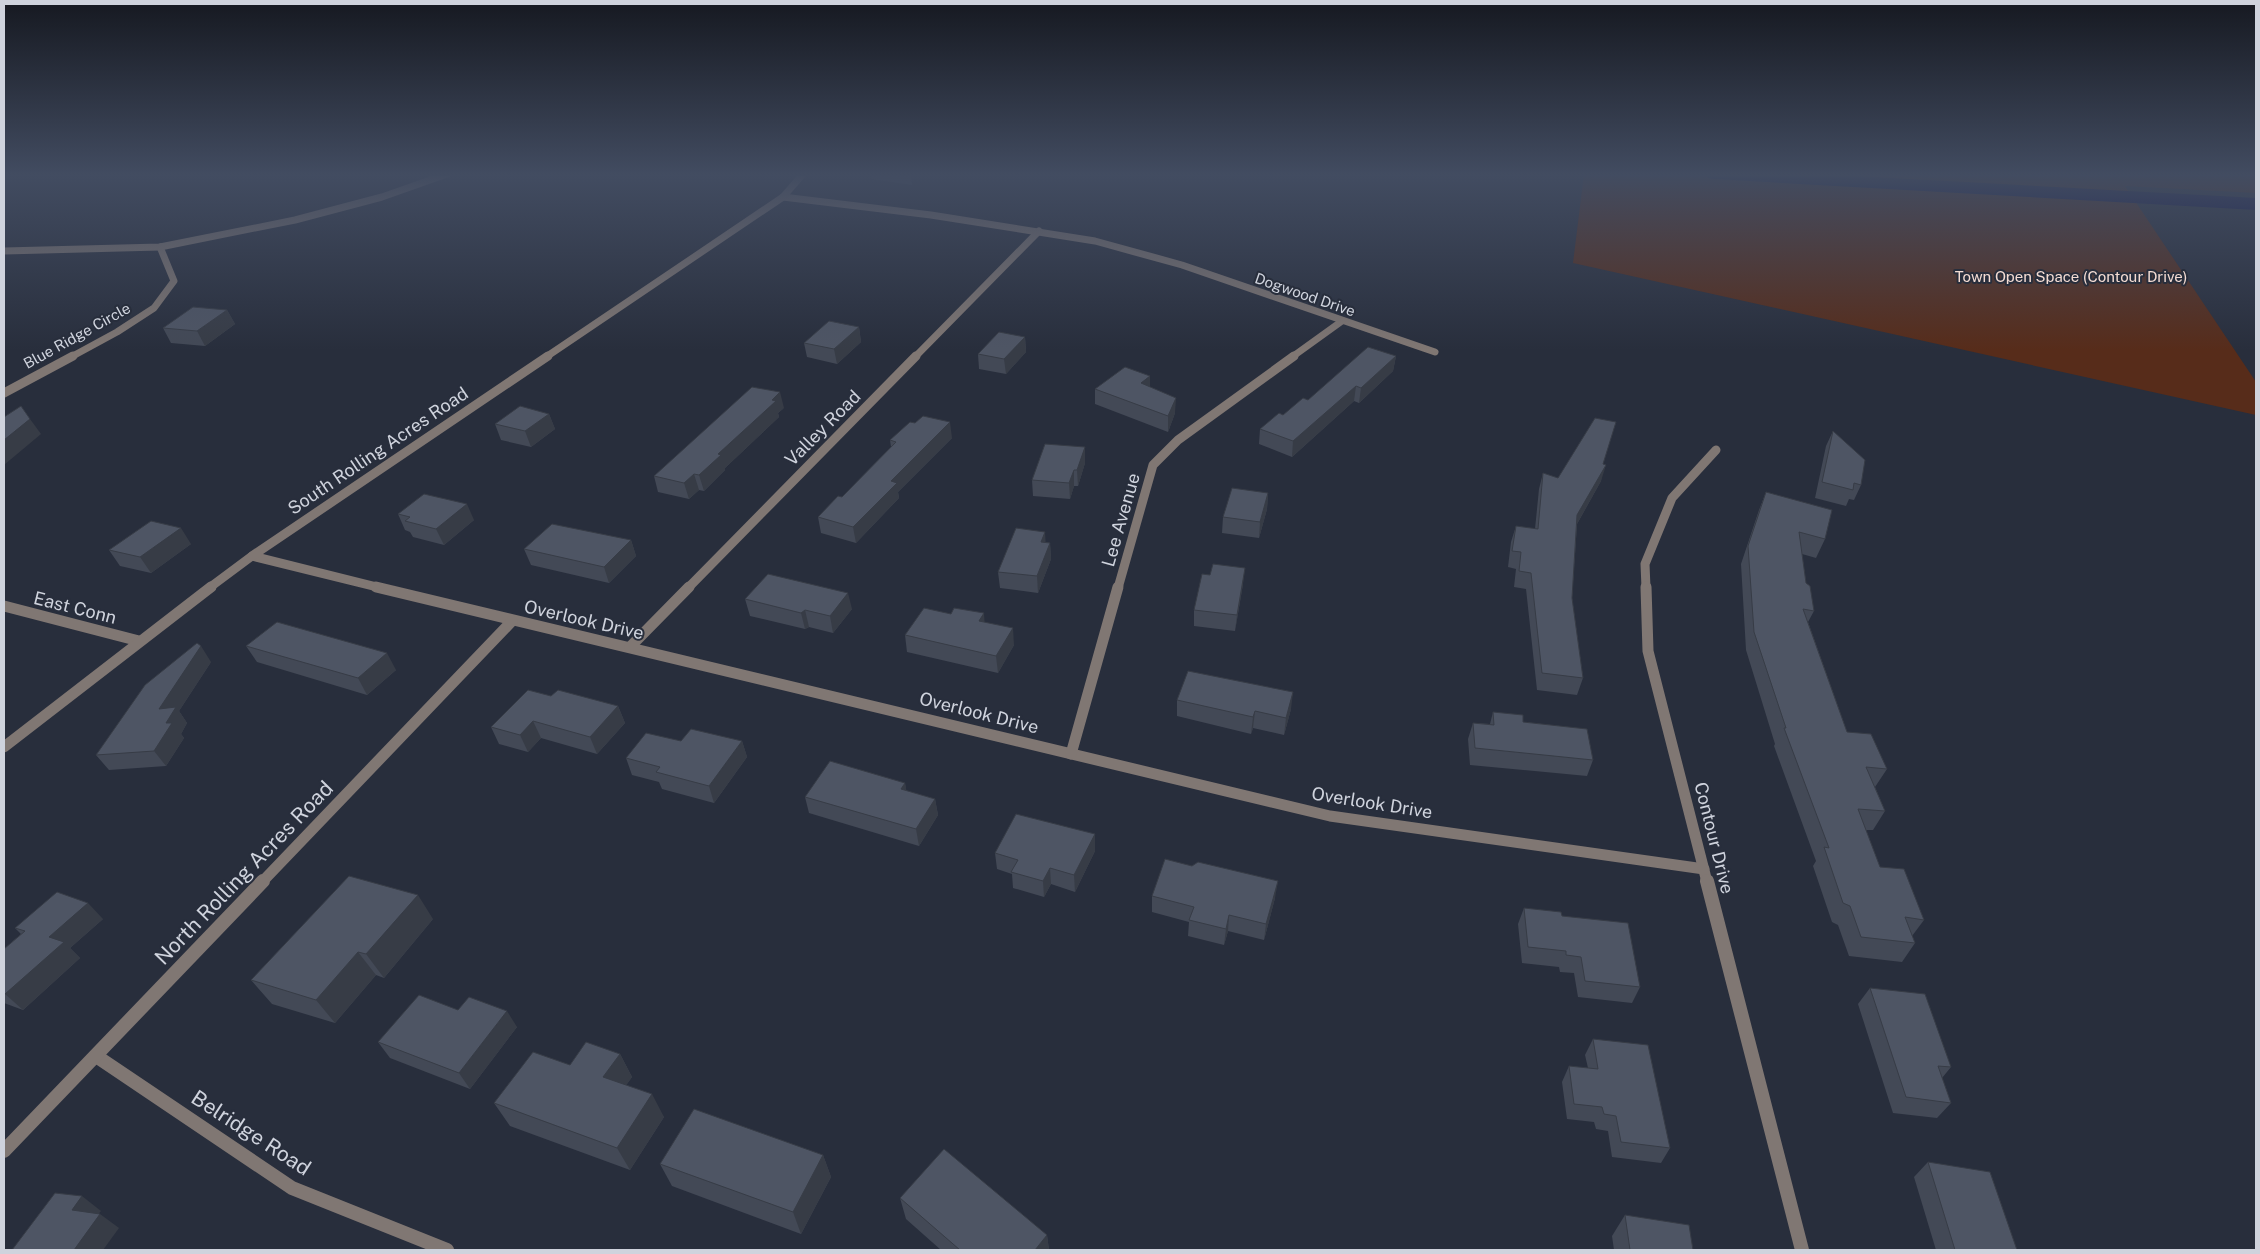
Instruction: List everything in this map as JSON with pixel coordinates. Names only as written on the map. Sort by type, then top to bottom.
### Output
[{"type":"street","points":[[4,251],[160,247],[232,233]]},
{"type":"street","name":"South Rolling Acres Road","points":[[4,748],[139,641],[252,556],[732,233]]},
{"type":"street","name":"Valley Road","points":[[630,647],[1038,233]]},
{"type":"street","name":"Dogwood Drive","points":[[1048,233],[1095,241],[1182,265],[1435,352]]},
{"type":"street","name":"Blue Ridge Circle","points":[[4,393],[117,332],[154,308],[174,281],[160,247]]},
{"type":"street","name":"Lee Avenue","points":[[1071,754],[1153,466],[1178,440],[1342,321]]},
{"type":"street","name":"Contour Drive","points":[[1716,450],[1672,498],[1645,564],[1648,651],[1802,1250]]},
{"type":"street","name":"Overlook Drive","points":[[252,556],[512,621],[630,647],[1330,816],[1704,869]]},
{"type":"street","name":"East Conn","points":[[4,606],[139,641]]},
{"type":"street","name":"North Rolling Acres Road","points":[[4,1151],[512,621]]},
{"type":"street","name":"Belridge Road","points":[[96,1056],[292,1188],[447,1250]]},
{"type":"green space","name":"Town Open Space (Contour Drive)","points":[[1577,233],[2156,233],[2256,382],[2256,415],[1573,263]]},
{"type":"building","points":[[193,307],[227,310],[197,331],[163,328]]},
{"type":"building","points":[[829,321],[859,327],[834,349],[804,343]]},
{"type":"building","points":[[999,332],[1025,337],[1004,359],[978,354]]},
{"type":"building","points":[[1368,347],[1396,356],[1361,388],[1356,386],[1293,441],[1260,429],[1279,413],[1283,415],[1303,398],[1308,400]]},
{"type":"building","points":[[1125,367],[1150,376],[1141,383],[1176,398],[1168,416],[1095,389]]},
{"type":"building","points":[[752,387],[780,392],[772,400],[776,401],[718,454],[721,455],[699,475],[694,474],[684,483],[654,476]]},
{"type":"building","points":[[21,406],[30,419],[4,440],[4,417]]},
{"type":"building","points":[[520,406],[549,414],[525,431],[495,424]]},
{"type":"building","points":[[923,416],[950,422],[891,481],[897,483],[853,527],[818,517],[838,496],[842,497],[896,442],[890,440],[910,422],[915,423]]},
{"type":"building","points":[[1595,418],[1616,422],[1603,464],[1606,465],[1577,515],[1572,598],[1583,678],[1542,673],[1531,573],[1519,571],[1521,552],[1512,551],[1516,526],[1538,529],[1543,473],[1558,478]]},
{"type":"building","points":[[1833,431],[1865,460],[1861,485],[1854,483],[1853,490],[1822,482]]},
{"type":"building","points":[[1045,444],[1085,447],[1077,470],[1074,470],[1069,483],[1032,480]]},
{"type":"building","points":[[1232,488],[1268,493],[1260,522],[1223,517]]},
{"type":"building","points":[[1766,492],[1832,510],[1825,539],[1799,532],[1806,583],[1810,586],[1814,611],[1803,609],[1847,732],[1871,734],[1887,769],[1866,767],[1885,811],[1858,809],[1880,867],[1904,869],[1924,920],[1905,917],[1915,943],[1861,937],[1850,906],[1843,903],[1824,847],[1829,848],[1784,728],[1786,728],[1754,632],[1748,546]]},
{"type":"building","points":[[424,494],[467,504],[436,529],[405,521],[410,517],[398,514]]},
{"type":"building","points":[[151,521],[181,528],[140,557],[109,550]]},
{"type":"building","points":[[552,524],[631,540],[604,567],[524,549]]},
{"type":"building","points":[[1016,528],[1045,532],[1041,542],[1050,543],[1037,576],[998,572]]},
{"type":"building","points":[[1213,564],[1245,568],[1237,615],[1194,610],[1202,574],[1210,575]]},
{"type":"building","points":[[768,574],[848,593],[830,616],[805,610],[801,613],[745,599]]},
{"type":"building","points":[[924,608],[951,614],[954,608],[984,613],[979,621],[1013,628],[996,656],[905,635]]},
{"type":"building","points":[[277,622],[387,653],[358,678],[246,646]]},
{"type":"building","points":[[197,643],[201,646],[159,709],[176,707],[166,723],[172,723],[154,751],[96,755],[145,685]]},
{"type":"building","points":[[1188,671],[1293,692],[1286,718],[1255,711],[1253,717],[1177,700]]},
{"type":"building","points":[[528,690],[551,696],[558,690],[618,706],[590,737],[533,721],[520,735],[491,727]]},
{"type":"building","points":[[1493,712],[1523,715],[1523,722],[1587,729],[1593,760],[1475,748],[1473,723],[1494,725]]},
{"type":"building","points":[[691,729],[742,741],[709,786],[656,772],[660,767],[626,758],[646,733],[681,741]]},
{"type":"building","points":[[830,761],[905,783],[901,789],[935,799],[916,829],[805,797]]},
{"type":"building","points":[[1016,814],[1095,834],[1074,875],[1050,868],[1043,881],[1011,872],[1018,860],[995,853]]},
{"type":"building","points":[[1165,859],[1192,866],[1198,862],[1278,881],[1266,924],[1229,915],[1226,929],[1189,920],[1194,907],[1152,896]]},
{"type":"building","points":[[349,876],[418,895],[366,954],[358,952],[316,1000],[251,980]]},
{"type":"building","points":[[57,892],[88,903],[49,937],[64,942],[4,994],[4,949],[25,931],[15,928]]},
{"type":"building","points":[[1524,908],[1561,912],[1562,916],[1628,923],[1640,987],[1585,981],[1581,957],[1566,955],[1566,951],[1528,947]]},
{"type":"building","points":[[1870,988],[1925,994],[1951,1067],[1938,1066],[1951,1103],[1906,1097]]},
{"type":"building","points":[[419,995],[458,1010],[469,997],[507,1011],[459,1073],[378,1042]]},
{"type":"building","points":[[1593,1039],[1648,1045],[1670,1148],[1621,1142],[1616,1116],[1604,1114],[1602,1107],[1574,1104],[1569,1066],[1598,1069]]},
{"type":"building","points":[[586,1042],[620,1054],[603,1077],[652,1094],[617,1148],[494,1103],[533,1052],[570,1065]]},
{"type":"building","points":[[694,1109],[823,1155],[793,1212],[660,1164]]},
{"type":"building","points":[[944,1149],[1047,1235],[1035,1250],[960,1250],[900,1198]]},
{"type":"building","points":[[1928,1162],[1990,1172],[2017,1250],[1955,1250]]},
{"type":"building","points":[[55,1193],[82,1196],[72,1210],[100,1214],[74,1250],[12,1250]]},
{"type":"building","points":[[1625,1215],[1689,1225],[1693,1250],[1630,1250]]}]
